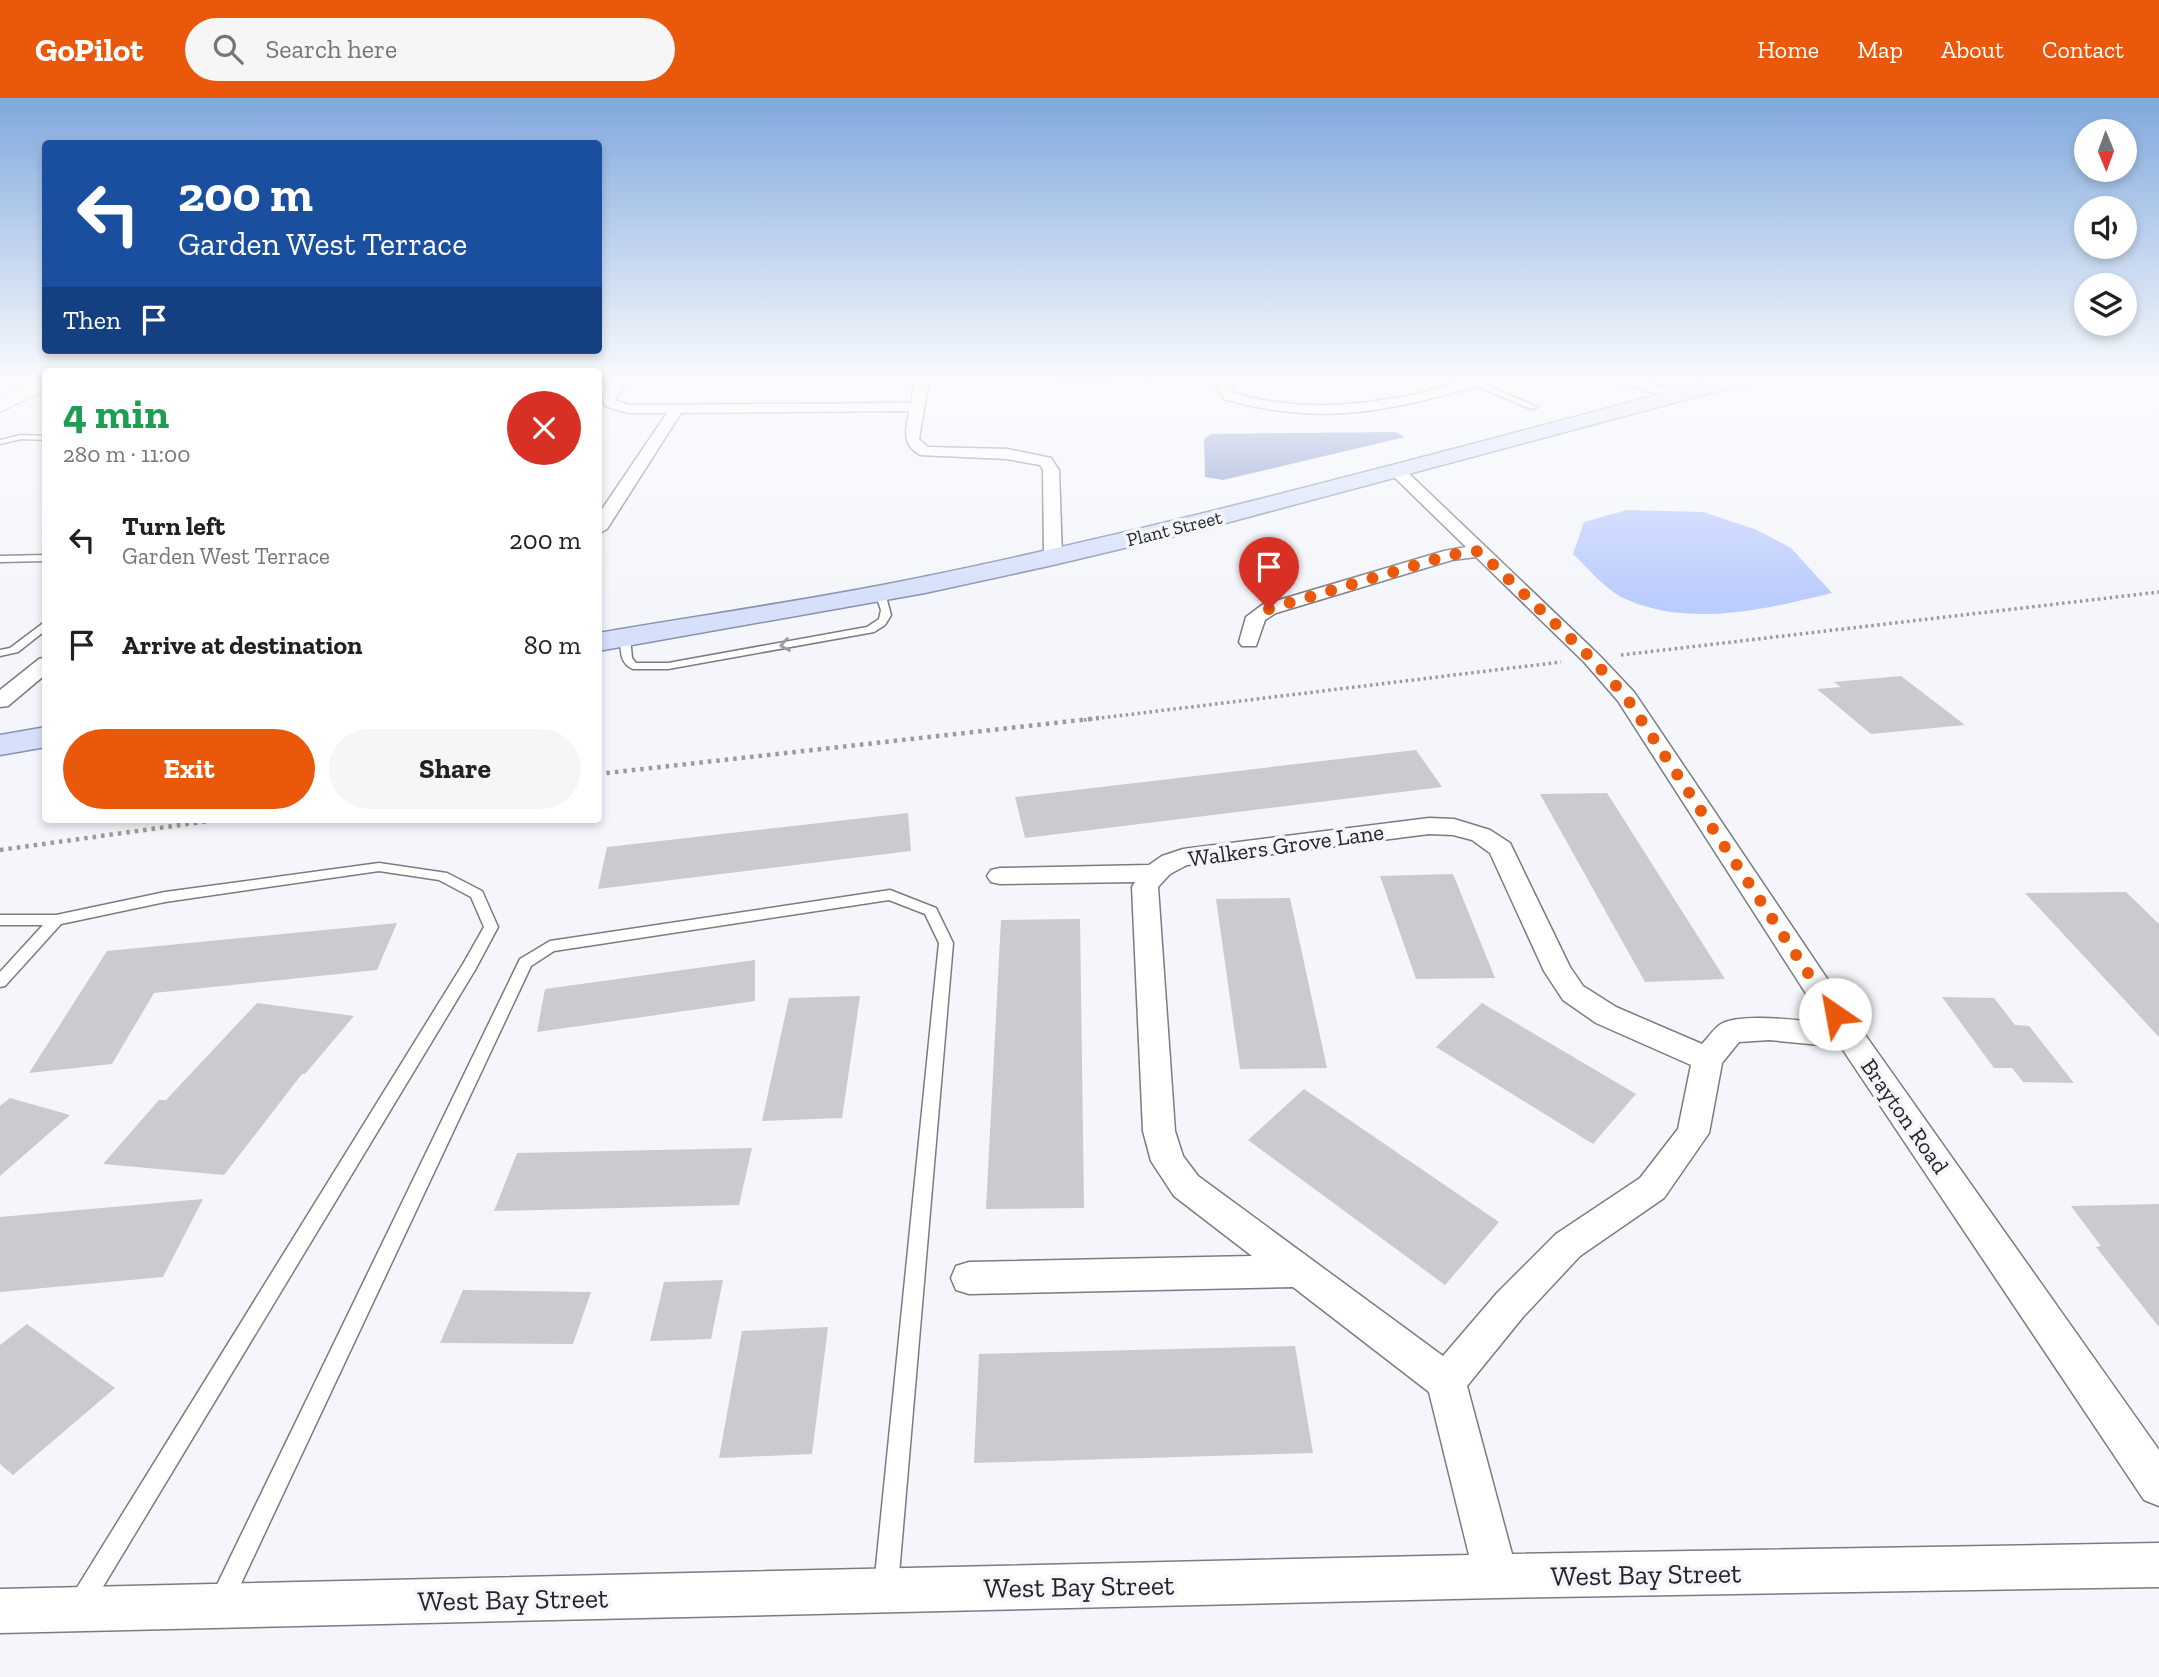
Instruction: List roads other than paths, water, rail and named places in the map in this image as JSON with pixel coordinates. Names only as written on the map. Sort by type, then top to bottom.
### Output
[{"type":"main road","name":"Plant Street","points":[[612,639],[880,593],[1052,557],[1186,526],[1457,453]]},
{"type":"main road","points":[[0,745],[42,738]]},
{"type":"street","points":[[602,523],[648,453]]},
{"type":"street","points":[[953,453],[1006,454],[1046,461],[1051,470],[1052,557]]},
{"type":"street","name":"Brayton Road","points":[[1396,470],[1591,658],[1626,697],[1850,1037],[2159,1485]]},
{"type":"street","points":[[1249,642],[1256,617],[1269,609],[1450,555],[1479,551]]},
{"type":"street","points":[[0,701],[42,666]]},
{"type":"street","name":"Walkers Grove Lane","points":[[1153,873],[1182,857],[1429,826],[1454,827],[1481,835],[1501,849],[1558,971],[1573,993],[1606,1015],[1707,1059]]},
{"type":"street","points":[[1000,876],[1153,873]]},
{"type":"street","points":[[1153,873],[1145,887],[1145,899],[1159,1131],[1168,1161],[1186,1186],[1446,1381],[1496,1576]]},
{"type":"street","points":[[1446,1381],[1510,1305],[1567,1245],[1652,1188],[1693,1133],[1707,1059],[1731,1032],[1769,1028],[1850,1037]]},
{"type":"street","points":[[969,1278],[1300,1271]]},
{"type":"street","name":"West Bay Street","points":[[0,1611],[1496,1576],[2159,1565]]},
{"type":"lane","points":[[0,559],[42,558]]},
{"type":"lane","points":[[612,639],[633,666],[668,666],[852,633],[881,625],[887,619],[888,613],[880,593]]},
{"type":"lane","points":[[0,653],[14,650],[42,627]]},
{"type":"lane","points":[[0,920],[56,920],[166,897],[379,867],[442,876],[477,894],[491,927],[463,978],[77,1609]]},
{"type":"lane","points":[[219,1606],[525,963],[550,946],[890,895],[931,911],[946,943],[885,1591]]},
{"type":"lane","points":[[0,982],[56,920]]}]
